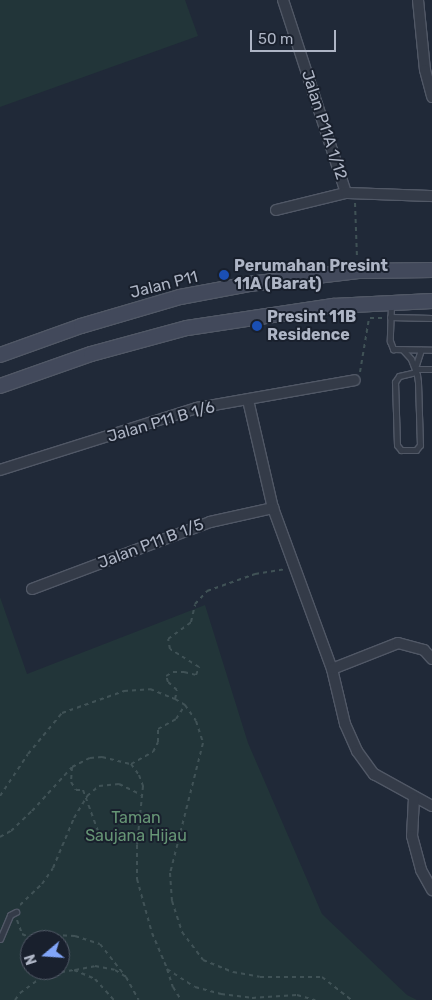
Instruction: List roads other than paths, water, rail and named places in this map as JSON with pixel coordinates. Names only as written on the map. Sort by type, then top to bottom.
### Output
[{"type":"main road","name":"Jalan P11","points":[[0,355],[81,326],[180,297],[249,284],[358,271],[432,270]]},
{"type":"main road","points":[[0,386],[91,354],[187,328],[333,306],[432,301]]},
{"type":"street","name":"Jalan P11A 1/12","points":[[283,0],[350,193]]},
{"type":"street","points":[[418,0],[425,70],[432,97]]},
{"type":"street","points":[[276,210],[350,193],[432,196]]},
{"type":"street","name":"Jalan P11 B 1/6","points":[[0,470],[197,408],[355,380]]},
{"type":"street","points":[[248,400],[273,508],[332,669],[344,724],[357,751],[374,774],[414,798],[432,806]]},
{"type":"street","name":"Jalan P11 B 1/5","points":[[32,589],[210,522],[273,508]]},
{"type":"street","points":[[332,669],[398,643],[424,650],[432,659]]},
{"type":"street","points":[[414,798],[412,836],[421,870],[432,890]]},
{"type":"lane","points":[[391,302],[391,347],[403,350],[432,350]]},
{"type":"lane","points":[[390,318],[432,318]]},
{"type":"lane","points":[[403,350],[411,359],[415,371],[420,445],[416,450],[401,450],[397,445],[395,382],[399,376],[415,371],[432,369]]},
{"type":"lane","points":[[415,371],[421,350]]},
{"type":"lane","points":[[0,939],[10,915],[16,912]]},
{"type":"place","name":"Perumahan Presint 11A (Barat)","points":[[224,275]]},
{"type":"place","name":"Presint 11B Residence","points":[[257,326]]},
{"type":"park label","name":"Taman Saujana Hijau","points":[[136,827]]}]
